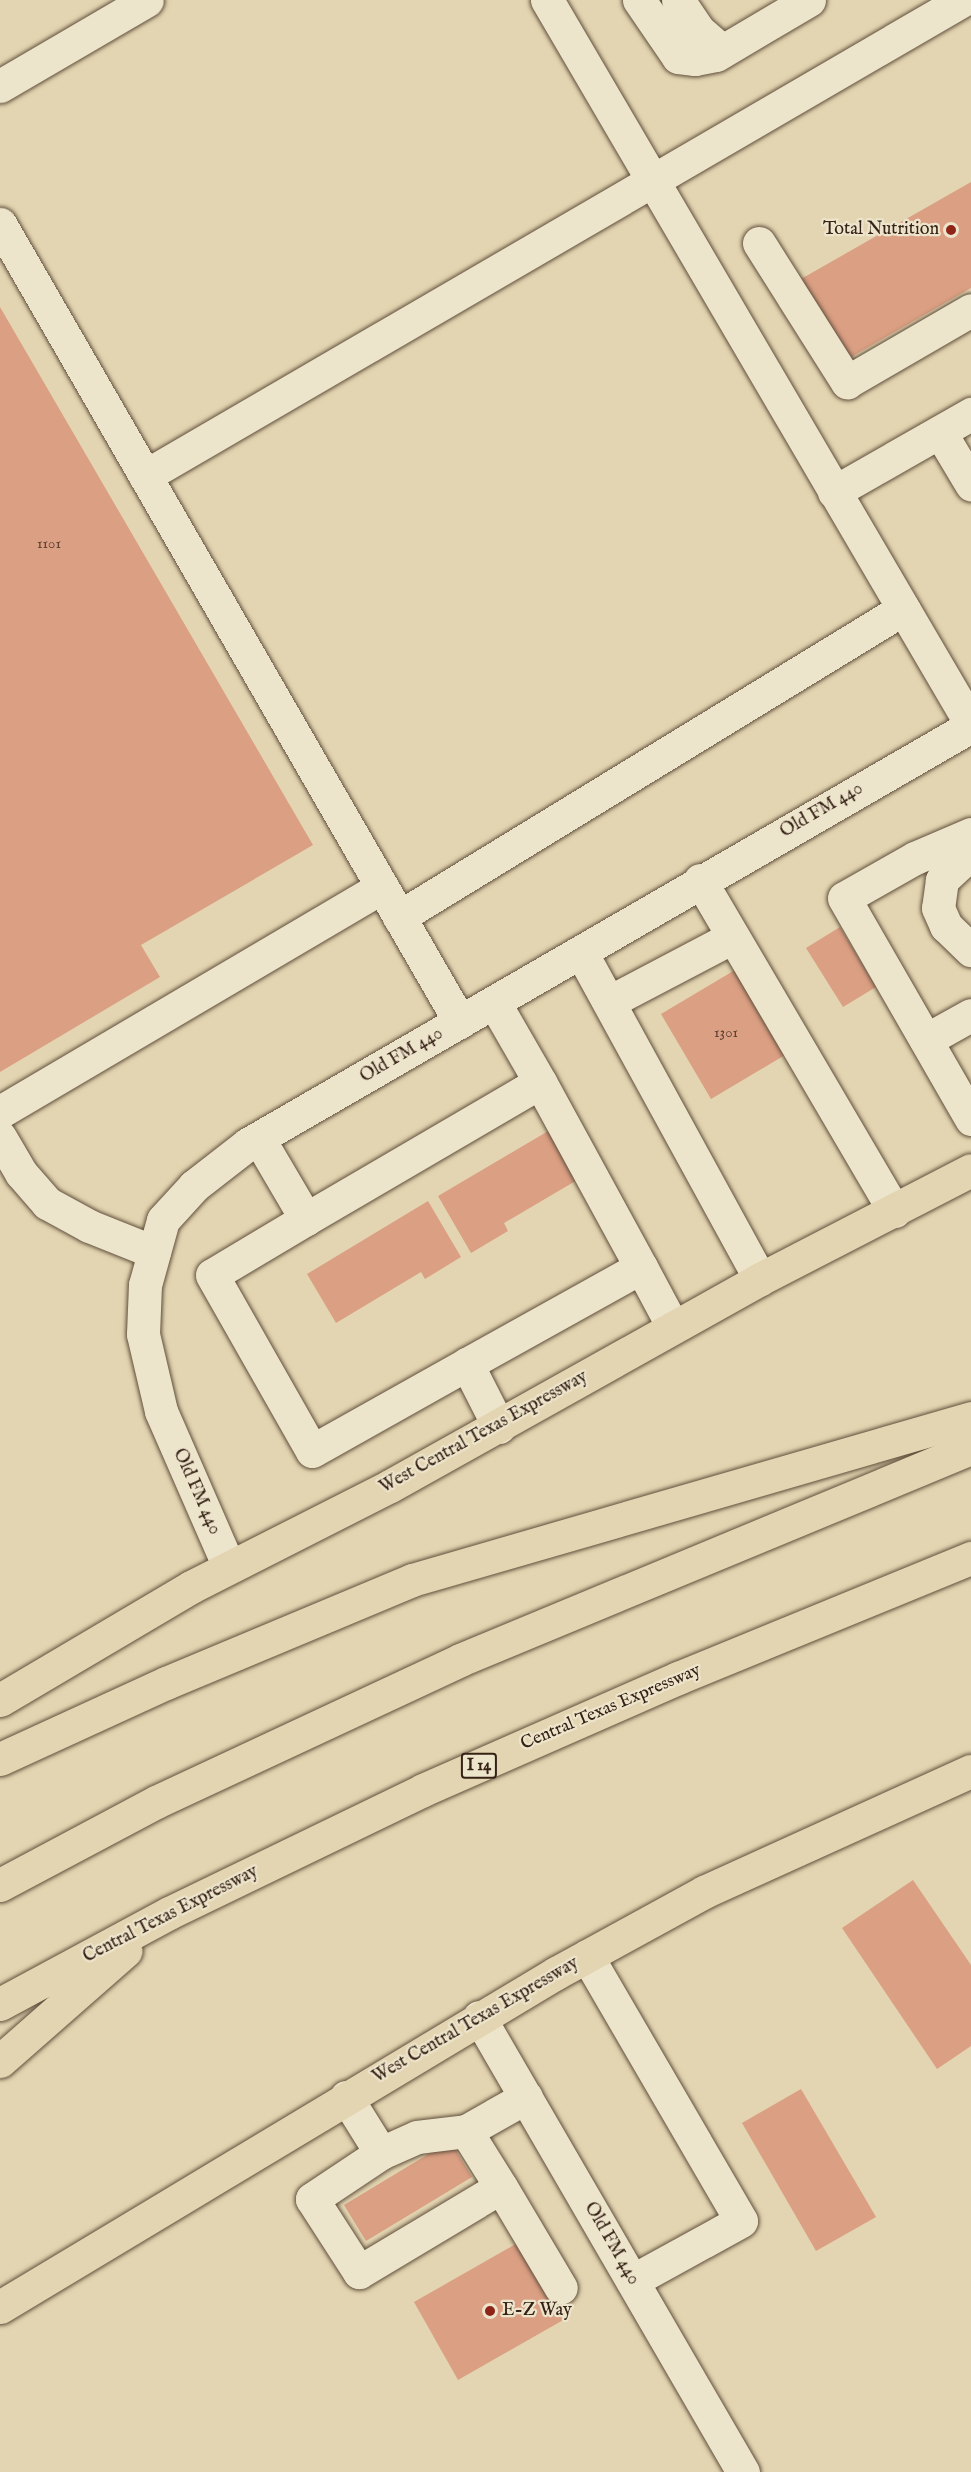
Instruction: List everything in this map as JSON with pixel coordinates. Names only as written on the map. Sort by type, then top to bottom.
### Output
[{"type":"main road","name":"West Central Texas Expressway","points":[[0,1700],[229,1567],[499,1427],[760,1279],[971,1170]]},
{"type":"main road","points":[[0,1759],[166,1683],[412,1580],[971,1418]]},
{"type":"main road","points":[[0,1885],[156,1802],[460,1660],[971,1448]]},
{"type":"main road","name":"Central Texas Expressway","points":[[0,2004],[169,1913],[423,1790],[678,1678],[971,1557]]},
{"type":"main road","name":"West Central Texas Expressway","points":[[0,2307],[479,2017],[587,1956],[704,1892],[971,1771]]},
{"type":"main road","points":[[0,2061],[169,1913]]},
{"type":"street","points":[[0,86],[147,0]]},
{"type":"street","points":[[547,0],[971,725]]},
{"type":"street","points":[[639,0],[678,57],[695,59],[722,51],[809,0]]},
{"type":"street","points":[[678,0],[698,30],[722,51]]},
{"type":"street","points":[[145,476],[963,0]]},
{"type":"street","points":[[0,225],[460,1022]]},
{"type":"street","points":[[759,243],[847,382],[971,310]]},
{"type":"street","points":[[834,492],[971,414]]},
{"type":"street","points":[[940,432],[971,484]]},
{"type":"street","points":[[399,917],[903,609]]},
{"type":"street","name":"Old FM 440","points":[[229,1567],[160,1411],[143,1334],[145,1285],[163,1220],[186,1194],[259,1139],[581,952],[700,880],[971,725]]},
{"type":"street","points":[[971,834],[915,858],[844,898],[971,1119]]},
{"type":"street","points":[[971,853],[942,879],[938,908],[946,926],[971,950]]},
{"type":"street","points":[[700,880],[894,1211]]},
{"type":"street","points":[[0,1112],[382,886]]},
{"type":"street","points":[[609,1002],[733,937]]},
{"type":"street","points":[[581,952],[760,1279]]},
{"type":"street","points":[[495,1002],[673,1327]]},
{"type":"street","points":[[926,1040],[971,1015]]},
{"type":"street","points":[[540,1082],[212,1275],[312,1451],[641,1267]]},
{"type":"street","points":[[0,1137],[21,1173],[47,1203],[89,1226],[154,1252]]},
{"type":"street","points":[[259,1139],[306,1219]]},
{"type":"street","points":[[466,1364],[499,1427]]},
{"type":"street","points":[[587,1956],[741,2221],[632,2281]]},
{"type":"street","name":"Old FM 440","points":[[479,2017],[742,2472]]},
{"type":"street","points":[[346,2097],[381,2153]]},
{"type":"street","points":[[501,2187],[359,2272],[312,2199],[381,2153],[417,2137],[466,2131],[526,2097]]},
{"type":"street","points":[[466,2131],[561,2288]]},
{"type":"building","points":[[971,182],[971,288],[846,360],[801,279]]},
{"type":"building","points":[[0,307],[313,845],[141,945],[160,977],[0,1072]]},
{"type":"building","points":[[840,927],[876,987],[843,1007],[806,948]]},
{"type":"building","points":[[740,967],[790,1052],[711,1099],[661,1014]]},
{"type":"building","points":[[555,1127],[584,1176],[504,1223],[508,1231],[471,1253],[438,1196]]},
{"type":"building","points":[[428,1201],[461,1257],[425,1279],[421,1272],[336,1323],[307,1274]]},
{"type":"building","points":[[913,1880],[971,1965],[971,2046],[937,2069],[842,1928]]},
{"type":"building","points":[[801,2089],[876,2217],[816,2251],[742,2123]]},
{"type":"building","points":[[450,2141],[472,2177],[366,2241],[344,2205]]},
{"type":"building","name":"E-Z Way","points":[[521,2241],[565,2319],[458,2380],[414,2302]]},
{"type":"place","name":"Total Nutrition","points":[[951,230]]},
{"type":"place","name":"E-Z Way","points":[[490,2311]]}]
